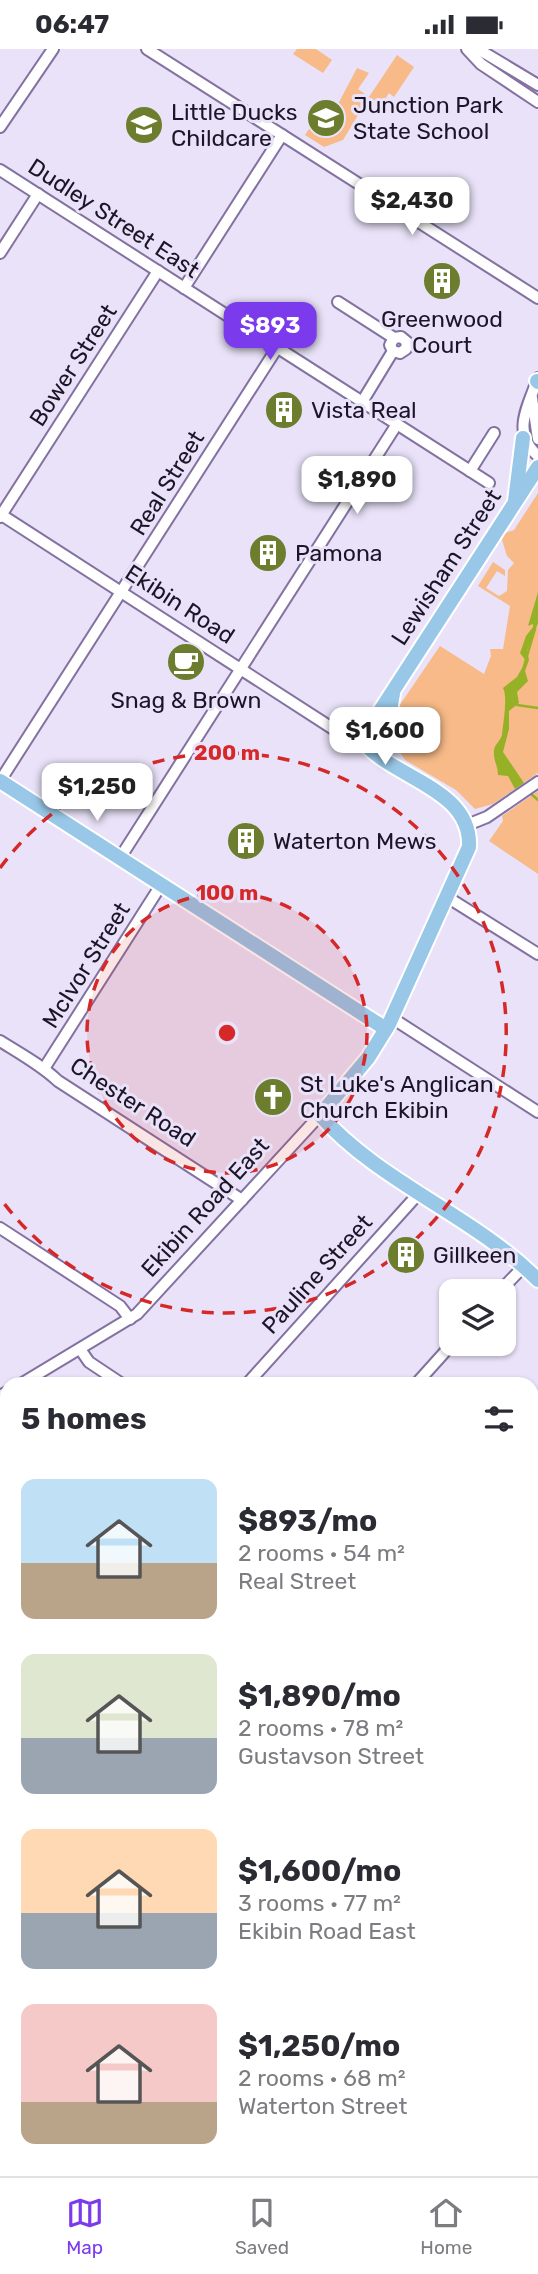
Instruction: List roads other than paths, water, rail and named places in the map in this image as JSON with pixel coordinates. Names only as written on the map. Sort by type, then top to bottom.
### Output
[{"type":"main road","points":[[515,502],[531,438]]},
{"type":"main road","name":"Lewisham Street","points":[[367,729],[538,467]]},
{"type":"main road","name":"Lewisham Street","points":[[387,737],[394,691]]},
{"type":"main road","points":[[410,774],[381,726],[367,729],[363,739],[371,748],[454,805],[467,825]]},
{"type":"main road","points":[[371,748],[383,748],[387,737]]},
{"type":"main road","points":[[0,781],[162,885],[389,1023]]},
{"type":"main road","name":"Ekibin Road East","points":[[320,1115],[368,1058],[389,1023],[468,851],[467,825]]},
{"type":"main road","points":[[320,1115],[347,1141],[507,1250],[538,1280]]},
{"type":"street","points":[[0,127],[53,49]]},
{"type":"street","points":[[147,49],[538,299]]},
{"type":"street","points":[[467,49],[481,64],[538,102]]},
{"type":"street","points":[[478,49],[538,85]]},
{"type":"street","points":[[184,288],[282,135]]},
{"type":"street","name":"Dudley Street East","points":[[0,170],[489,483]]},
{"type":"street","points":[[0,253],[38,194]]},
{"type":"street","name":"Bower Street","points":[[0,515],[158,271]]},
{"type":"street","points":[[338,302],[394,338],[401,337],[407,342],[406,349],[400,353],[393,351],[362,402]]},
{"type":"street","name":"Real Street","points":[[0,781],[277,348]]},
{"type":"street","points":[[538,380],[525,411],[538,456]]},
{"type":"street","points":[[120,858],[397,424]]},
{"type":"street","points":[[470,471],[494,433]]},
{"type":"street","name":"Ekibin Road","points":[[0,515],[123,591],[335,730],[340,737],[354,745],[371,748]]},
{"type":"street","points":[[335,730],[352,734],[367,729]]},
{"type":"street","points":[[467,825],[498,810],[538,782]]},
{"type":"street","name":"McIvor Street","points":[[45,1067],[162,885]]},
{"type":"street","points":[[447,897],[538,954]]},
{"type":"street","points":[[389,1023],[538,1112]]},
{"type":"street","name":"Chester Road","points":[[0,1041],[30,1062],[45,1067],[58,1081],[242,1200]]},
{"type":"street","name":"Ekibin Road East","points":[[33,1377],[130,1319],[320,1115]]},
{"type":"street","name":"Pauline Street","points":[[253,1377],[420,1192]]},
{"type":"street","points":[[0,1228],[120,1306],[130,1319]]},
{"type":"street","points":[[511,1279],[524,1265]]},
{"type":"street","points":[[80,1349],[89,1361],[112,1377]]},
{"type":"street","points":[[422,1377],[441,1356]]},
{"type":"waterway","points":[[524,666],[535,629]]},
{"type":"waterway","points":[[517,705],[538,708]]},
{"type":"waterway","points":[[530,793],[538,800]]},
{"type":"place","name":"Junction Park State School","points":[[326,118]]},
{"type":"place","name":"Little Ducks Childcare","points":[[144,125]]},
{"type":"place","name":"Greenwood Court","points":[[442,281]]},
{"type":"place","name":"Vista Real","points":[[284,410]]},
{"type":"place","name":"Pamona","points":[[268,553]]},
{"type":"place","name":"Snag & Brown","points":[[186,662]]},
{"type":"place","name":"Waterton Mews","points":[[246,841]]},
{"type":"place","name":"St Luke's Anglican Church Ekibin","points":[[273,1097]]},
{"type":"place","name":"Gillkeen","points":[[406,1255]]}]
